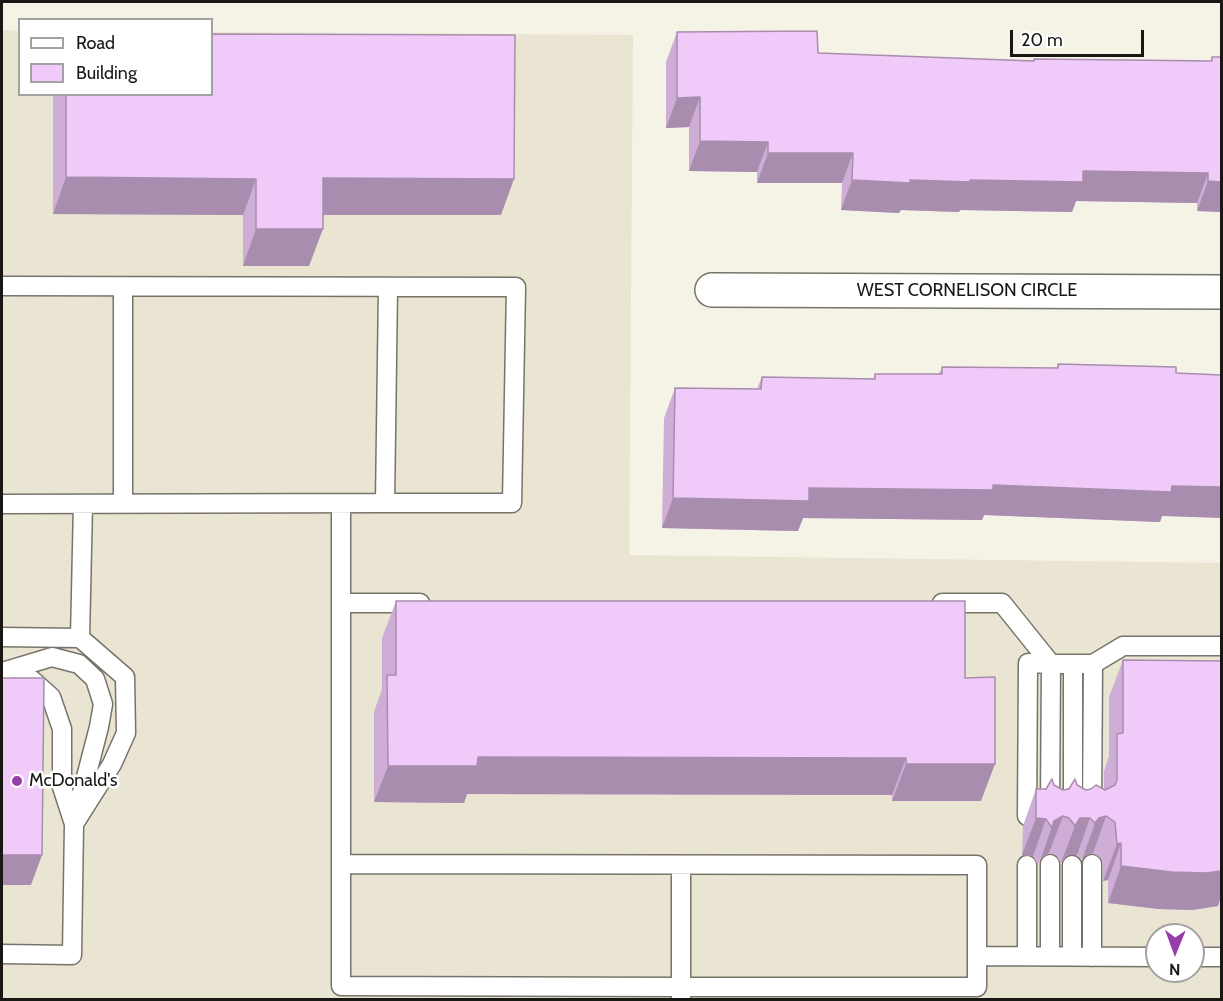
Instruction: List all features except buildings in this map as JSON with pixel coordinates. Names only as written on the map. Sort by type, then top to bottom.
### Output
[{"type":"street","name":"WEST CORNELISON CIRCLE","points":[[712,290],[1221,292]]},
{"type":"lane","points":[[2,286],[516,287],[512,503],[2,504]]},
{"type":"lane","points":[[123,287],[123,503]]},
{"type":"lane","points":[[385,503],[388,287]]},
{"type":"lane","points":[[80,638],[83,504]]},
{"type":"lane","points":[[341,504],[340,987],[681,993],[977,987],[977,865],[341,864]]},
{"type":"lane","points":[[341,603],[435,603]]},
{"type":"lane","points":[[919,603],[1002,603],[1051,664],[1050,816]]},
{"type":"lane","points":[[2,637],[80,638],[125,677],[126,733],[112,764],[74,824]]},
{"type":"lane","points":[[1027,816],[1028,663],[1093,664],[1123,646],[1221,646]]},
{"type":"lane","points":[[2,672],[52,657],[79,664],[95,680],[103,704],[74,824],[72,955],[2,954]]},
{"type":"lane","points":[[1072,816],[1073,664]]},
{"type":"lane","points":[[1092,816],[1093,664]]},
{"type":"lane","points":[[2,672],[32,680],[51,697],[62,729],[62,788],[74,824]]},
{"type":"lane","points":[[1050,864],[1050,956]]},
{"type":"lane","points":[[1092,864],[1092,957]]},
{"type":"lane","points":[[681,865],[681,993]]},
{"type":"lane","points":[[1027,865],[1027,956]]},
{"type":"lane","points":[[1072,865],[1072,956]]},
{"type":"lane","points":[[977,956],[1145,957]]},
{"type":"lane","points":[[1205,957],[1221,957]]},
{"type":"shaded area","points":[[2,30],[18,31],[18,96],[213,96],[213,32],[633,35],[629,555],[1221,563],[1221,999],[2,1000]]},
{"type":"place","name":"McDonald's","points":[[17,781]]}]
